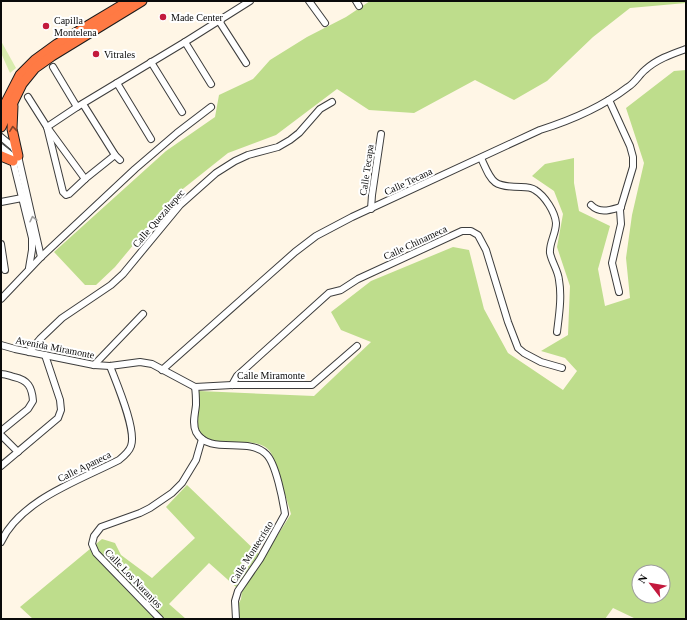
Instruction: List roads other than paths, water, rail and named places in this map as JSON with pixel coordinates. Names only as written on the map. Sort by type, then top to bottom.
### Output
[{"type":"highway","points":[[1,112],[20,75],[35,60],[57,44],[129,1]]},
{"type":"highway","points":[[1,127],[22,84],[35,68],[142,1]]},
{"type":"highway","points":[[1,156],[15,159],[12,129],[13,101]]},
{"type":"street","points":[[309,1],[325,23]]},
{"type":"street","points":[[47,127],[77,107],[219,21],[247,2]]},
{"type":"street","points":[[219,21],[246,63]]},
{"type":"street","points":[[185,42],[211,84]]},
{"type":"street","name":"Calle Tecana","points":[[162,370],[311,240],[329,229],[540,130],[584,114],[630,86],[645,70],[662,58],[686,49]]},
{"type":"street","points":[[151,62],[182,112]]},
{"type":"street","points":[[53,67],[77,107]]},
{"type":"street","points":[[117,83],[151,139]]},
{"type":"street","points":[[28,97],[47,127],[85,179]]},
{"type":"street","points":[[609,100],[630,146],[633,157],[633,167],[621,207],[621,224],[612,263],[619,292]]},
{"type":"street","name":"Calle Quezaltepec","points":[[29,352],[62,318],[111,285],[124,274],[180,205],[216,173],[248,155],[278,147],[290,140],[299,133],[320,109],[332,102]]},
{"type":"street","points":[[83,104],[115,155],[120,160]]},
{"type":"street","points":[[1,298],[29,268],[167,141],[211,107]]},
{"type":"street","points":[[47,127],[64,194],[69,194],[115,155]]},
{"type":"street","name":"Calle Tecapa","points":[[371,209],[372,188],[381,134]]},
{"type":"street","points":[[1,137],[13,147],[22,198],[32,238],[29,268]]},
{"type":"street","points":[[1,147],[15,159],[33,216],[41,257]]},
{"type":"street","points":[[480,158],[491,179],[496,184],[502,186],[528,187],[535,189],[546,201],[553,213],[556,223],[550,246],[550,254],[559,280],[560,298],[557,332]]},
{"type":"street","points":[[1,202],[22,198]]},
{"type":"street","points":[[591,205],[595,209],[602,211],[621,207]]},
{"type":"street","name":"Calle Chinameca","points":[[232,385],[237,376],[329,293],[341,290],[358,279],[462,231],[471,231],[478,235],[486,250],[508,322],[518,348],[540,362],[562,368]]},
{"type":"street","points":[[1,244],[5,270]]},
{"type":"street","points":[[94,365],[143,314]]},
{"type":"street","name":"Avenida Miramonte","points":[[1,345],[94,365],[110,366],[140,362],[152,364],[195,387]]},
{"type":"street","name":"Calle Miramonte","points":[[195,387],[232,385],[312,385],[357,346]]},
{"type":"street","points":[[1,466],[58,418],[61,410],[60,400],[45,354]]},
{"type":"street","name":"Calle Apaneca","points":[[1,542],[5,533],[13,523],[31,507],[48,495],[119,460],[126,455],[131,446],[131,430],[110,366]]},
{"type":"street","points":[[1,431],[28,409],[33,401],[29,385],[26,381],[2,373]]},
{"type":"street","points":[[195,387],[196,404],[193,420],[196,433],[202,439]]},
{"type":"street","points":[[1,435],[18,452]]},
{"type":"street","name":"Calle Los Naranjos","points":[[160,619],[96,553],[92,544],[94,536],[101,528],[140,513],[172,493],[182,484],[196,460],[202,439]]},
{"type":"street","name":"Calle Montecristo","points":[[202,439],[210,444],[254,447],[267,454],[275,474],[286,514],[260,559],[238,591],[234,611],[236,619]]},
{"type":"place","name":"Made Center","points":[[163,17]]},
{"type":"place","name":"Capilla Montelena","points":[[46,26]]},
{"type":"place","name":"Vitrales","points":[[96,54]]}]
